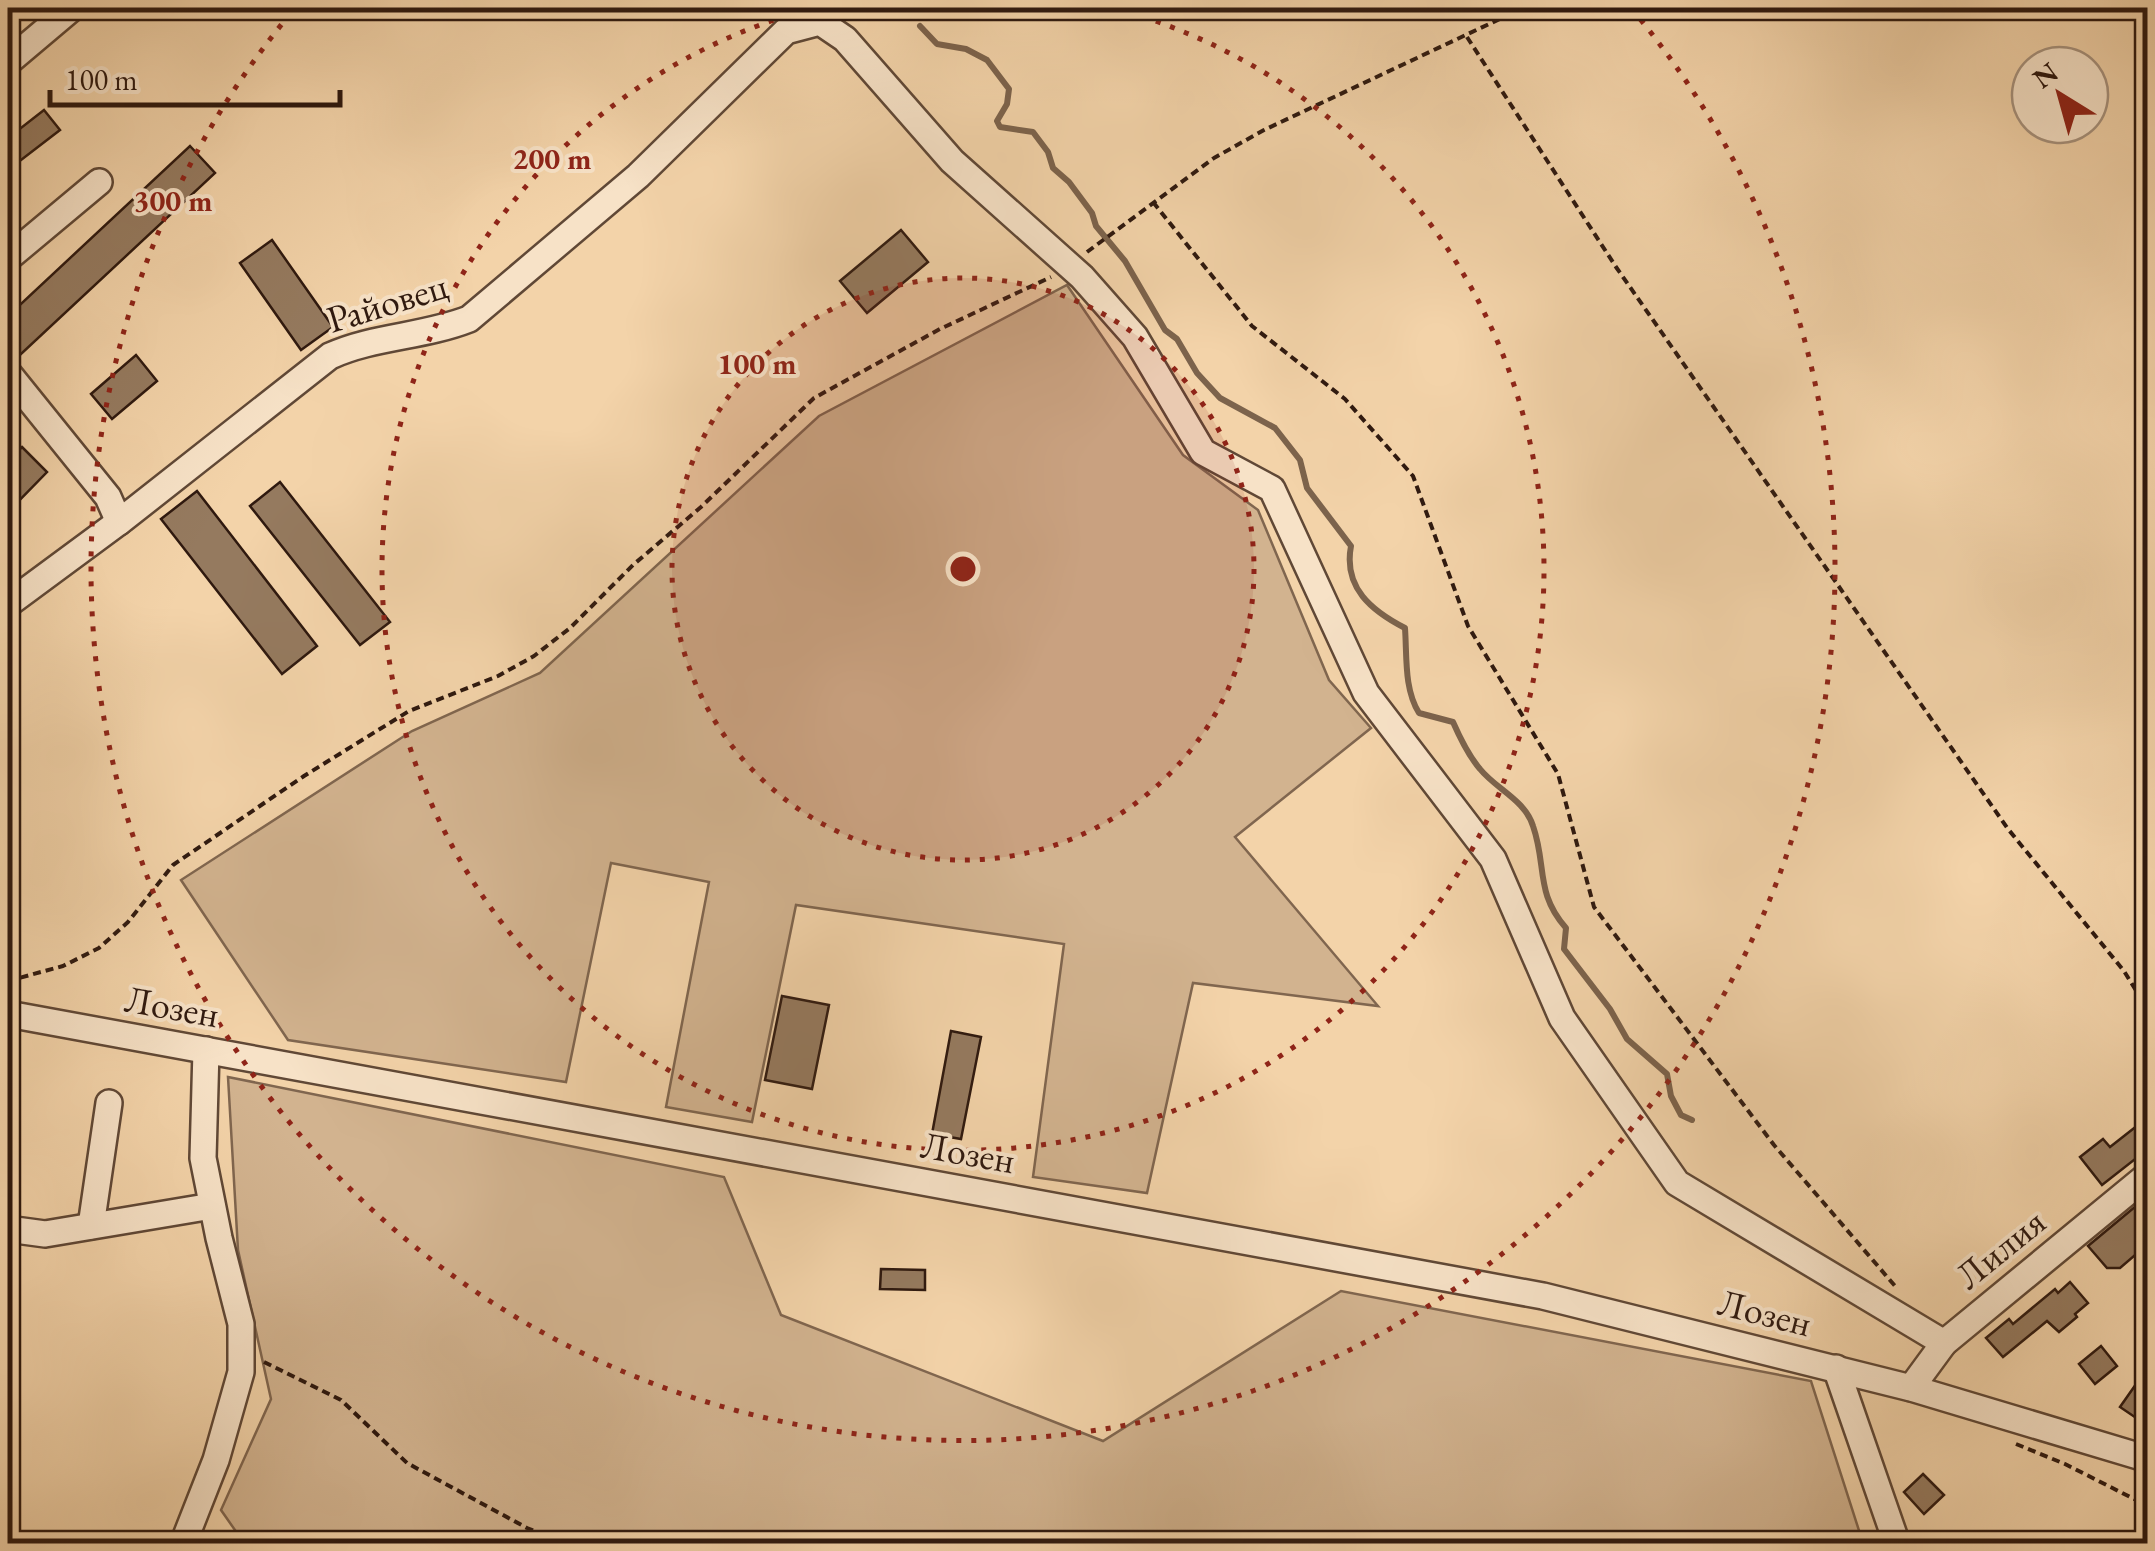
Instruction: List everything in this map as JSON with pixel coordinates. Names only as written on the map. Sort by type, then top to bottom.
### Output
[{"type":"street","points":[[8,62],[72,8]]},
{"type":"street","name":"Райовец","points":[[8,604],[330,356],[358,343],[440,331],[469,319],[638,176],[786,31],[820,22],[846,39],[952,161],[1068,266]]},
{"type":"street","points":[[8,258],[99,182]]},
{"type":"street","points":[[1068,266],[1135,337],[1203,452],[1272,489],[1366,693],[1493,859],[1562,1018],[1677,1183],[1944,1343]]},
{"type":"street","points":[[8,373],[108,497],[119,522]]},
{"type":"street","name":"Лозен","points":[[8,1014],[1543,1296],[1911,1388],[2148,1459]]},
{"type":"street","points":[[184,1544],[216,1460],[242,1372],[241,1324],[202,1158],[206,1050]]},
{"type":"street","points":[[91,1226],[109,1103]]},
{"type":"street","name":"Лилия","points":[[1911,1388],[1944,1343],[2148,1175]]},
{"type":"street","points":[[8,1229],[45,1234],[212,1206]]},
{"type":"street","points":[[1836,1368],[1896,1540]]},
{"type":"path","points":[[1092,248],[1214,158],[1264,130],[1523,8]]},
{"type":"path","points":[[1466,37],[1616,267],[1998,814],[2124,971],[2148,1010]]},
{"type":"path","points":[[1152,202],[1252,326],[1345,399],[1413,476],[1468,626],[1558,774],[1594,907],[1774,1145],[1895,1286]]},
{"type":"path","points":[[8,981],[63,966],[100,948],[128,922],[173,865],[304,776],[409,712],[498,676],[534,656],[570,628],[814,398],[940,329],[1020,294],[1068,266]]},
{"type":"path","points":[[242,1350],[341,1400],[408,1463],[527,1528],[568,1544]]},
{"type":"path","points":[[2015,1444],[2148,1506]]},
{"type":"shaded area","points":[[1067,285],[1183,455],[1258,510],[1329,680],[1371,728],[1235,837],[1378,1006],[1193,983],[1147,1193],[1033,1177],[1064,944],[796,905],[752,1122],[666,1107],[709,882],[611,863],[566,1082],[288,1040],[181,880],[412,731],[540,673],[819,416]]},
{"type":"shaded area","points":[[228,1077],[724,1177],[781,1315],[1103,1441],[1341,1291],[1811,1381],[1863,1543],[244,1543],[221,1510],[271,1399],[238,1250]]},
{"type":"building","points":[[44,110],[60,130],[8,170],[8,138]]},
{"type":"building","points":[[190,146],[215,173],[21,354],[8,340],[8,316]]},
{"type":"building","points":[[901,230],[928,262],[867,313],[840,281]]},
{"type":"building","points":[[272,240],[333,327],[301,350],[240,263]]},
{"type":"building","points":[[136,355],[157,381],[112,419],[91,394]]},
{"type":"building","points":[[22,447],[47,472],[8,512],[8,461]]},
{"type":"building","points":[[280,482],[390,622],[360,645],[250,506]]},
{"type":"building","points":[[197,491],[317,646],[282,674],[161,519]]},
{"type":"building","points":[[782,996],[829,1005],[812,1089],[765,1080]]},
{"type":"building","points":[[951,1031],[981,1037],[961,1139],[932,1134]]},
{"type":"building","points":[[2138,1125],[2148,1137],[2148,1149],[2102,1185],[2080,1157],[2103,1139],[2110,1147]]},
{"type":"building","points":[[2136,1206],[2148,1219],[2148,1244],[2120,1268],[2107,1268],[2088,1246]]},
{"type":"building","points":[[881,1269],[925,1270],[925,1290],[880,1289]]},
{"type":"building","points":[[2070,1282],[2088,1303],[2059,1332],[2047,1321],[2003,1357],[1986,1338],[2009,1319],[2013,1324],[2055,1289],[2058,1293]]},
{"type":"building","points":[[2101,1346],[2117,1366],[2095,1384],[2079,1364]]},
{"type":"building","points":[[2148,1367],[2148,1426],[2120,1407]]},
{"type":"building","points":[[1923,1474],[1944,1495],[1924,1514],[1904,1492]]},
{"type":"waterway","points":[[920,26],[937,44],[966,49],[987,60],[1009,89],[1007,104],[997,121],[1000,127],[1033,132],[1048,152],[1053,168],[1092,213],[1096,226],[1125,261],[1165,330],[1177,339],[1197,373],[1220,398],[1275,428],[1300,460],[1307,488],[1351,546],[1351,574],[1356,586],[1371,606],[1405,628],[1409,683],[1419,713],[1453,722],[1476,764],[1529,817],[1546,891],[1566,928],[1564,949],[1610,1009],[1627,1039],[1667,1074],[1671,1096],[1681,1115],[1692,1120]]}]
